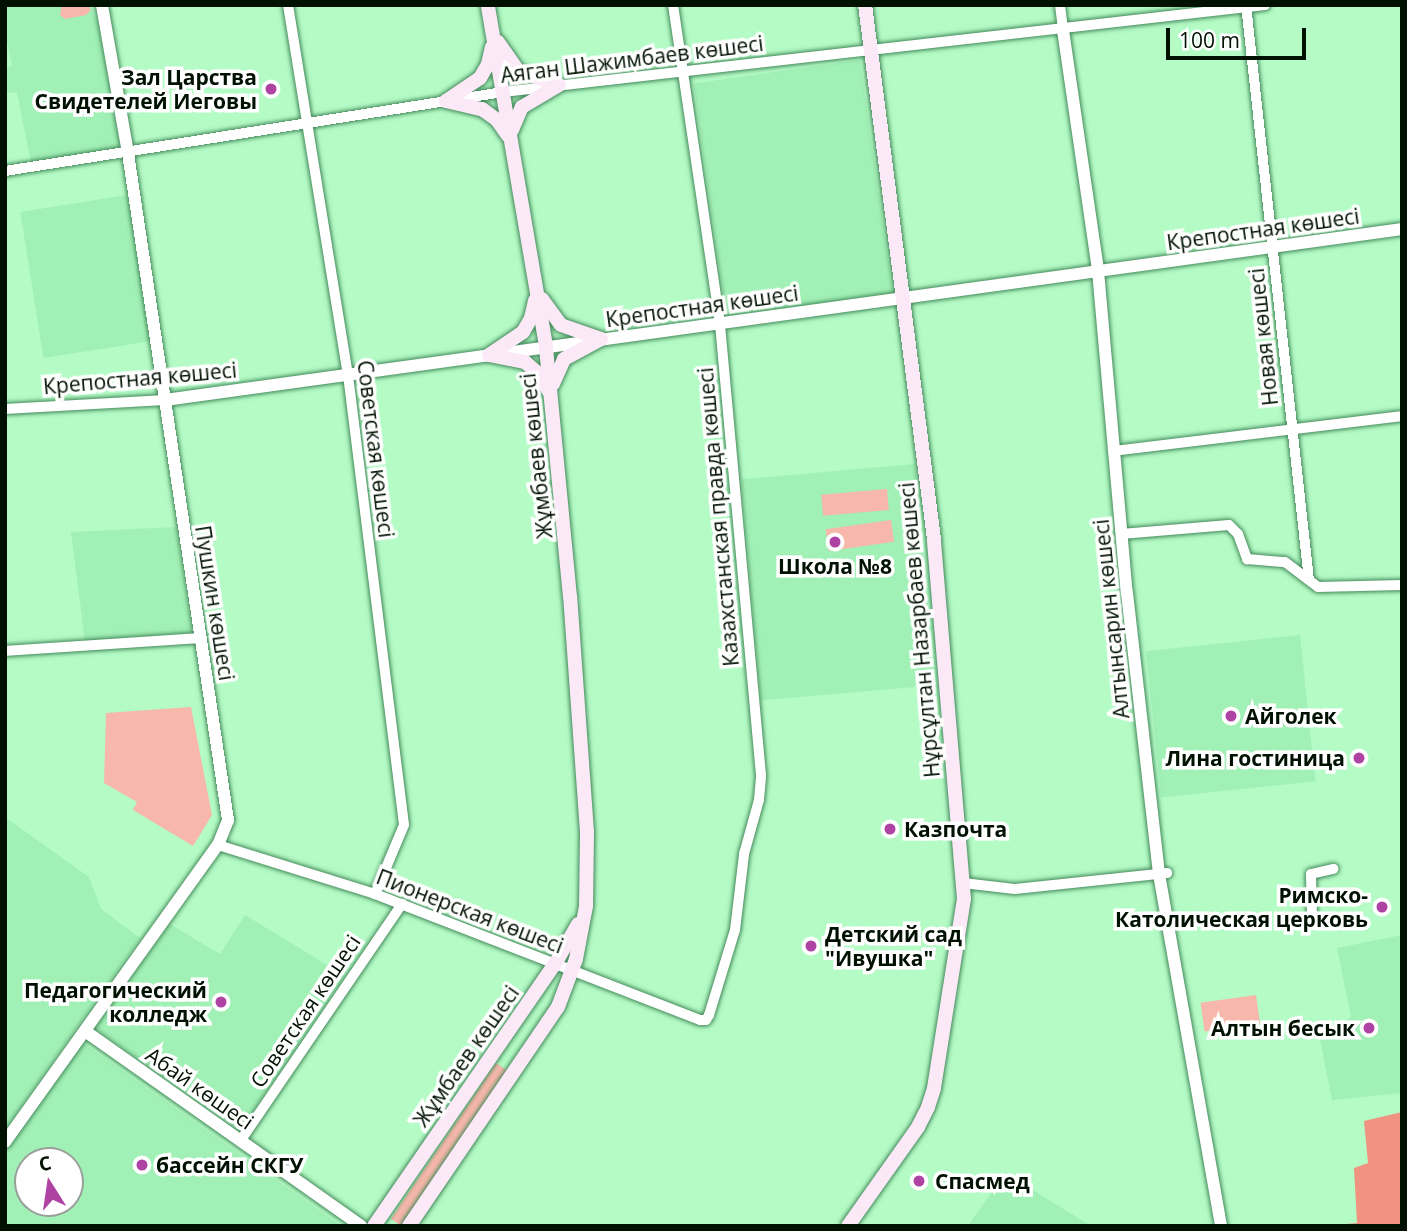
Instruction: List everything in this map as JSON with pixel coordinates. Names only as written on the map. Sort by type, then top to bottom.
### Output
[{"type":"main road","name":"Жұмбаев көшесі","points":[[409,1226],[558,1007],[572,971],[586,906],[585,805],[546,346],[488,5]]},
{"type":"main road","name":"Нұрсұлтан Назарбаев көшесі","points":[[848,1226],[918,1127],[931,1097],[962,913],[963,883],[939,592],[905,298],[865,5]]},
{"type":"main road","points":[[494,35],[518,71],[559,85]]},
{"type":"main road","points":[[446,101],[471,86],[483,74],[494,35]]},
{"type":"main road","points":[[512,143],[513,123],[519,110],[559,85]]},
{"type":"main road","points":[[446,101],[469,104],[488,112],[501,125],[512,143]]},
{"type":"main road","points":[[537,290],[561,325],[601,339]]},
{"type":"main road","points":[[489,355],[514,340],[526,328],[534,308],[537,290]]},
{"type":"main road","points":[[551,395],[556,372],[562,362],[601,339]]},
{"type":"main road","points":[[489,355],[512,358],[530,366],[543,379],[551,395]]},
{"type":"main road","name":"Жұмбаев көшесі","points":[[374,1226],[555,964],[586,906]]},
{"type":"street","name":"Пушкин көшесі","points":[[5,1142],[227,829],[228,809],[128,153],[102,5]]},
{"type":"street","name":"Советская көшесі","points":[[288,5],[348,375],[404,825],[374,894]]},
{"type":"street","name":"Казахстанская правда көшесі","points":[[673,5],[720,324],[761,782],[744,854],[735,930],[706,1020]]},
{"type":"street","name":"Алтынсарин көшесі","points":[[1060,5],[1098,271],[1121,534],[1163,873],[1221,1226]]},
{"type":"street","name":"Аяган Шажимбаев көшесі","points":[[5,171],[503,92],[684,70],[872,52],[1265,5]]},
{"type":"street","name":"Новая көшесі","points":[[1246,6],[1309,580]]},
{"type":"street","name":"Крепостная көшесі","points":[[5,409],[165,400],[1402,229]]},
{"type":"street","points":[[1113,451],[1402,416]]},
{"type":"street","points":[[1121,534],[1229,525],[1238,534],[1247,559],[1285,562],[1322,588],[1402,585]]},
{"type":"street","points":[[5,651],[200,638]]},
{"type":"street","name":"Пионерская көшесі","points":[[218,845],[402,904],[706,1020]]},
{"type":"street","points":[[1312,916],[1311,874],[1333,869]]},
{"type":"street","points":[[963,883],[1015,889],[1163,873]]},
{"type":"street","name":"Советская көшесі","points":[[241,1140],[402,904]]},
{"type":"street","name":"Абай көшесі","points":[[85,1031],[361,1226]]},
{"type":"shaded area","points":[[5,5],[90,5],[99,27],[120,150],[31,163],[17,92],[8,93],[5,80],[5,69],[12,66],[5,31]]},
{"type":"shaded area","points":[[62,5],[88,5],[91,10],[86,15],[65,19],[60,15]]},
{"type":"shaded area","points":[[860,60],[893,293],[726,316],[694,83]]},
{"type":"shaded area","points":[[127,195],[150,341],[43,358],[20,212]]},
{"type":"shaded area","name":"Школа №8","points":[[915,464],[934,685],[761,700],[742,479]]},
{"type":"shaded area","points":[[887,489],[889,510],[823,516],[821,495]]},
{"type":"shaded area","points":[[891,520],[894,542],[829,551],[826,529]]},
{"type":"shaded area","points":[[176,527],[192,633],[85,641],[71,532]]},
{"type":"shaded area","name":"Айголек","points":[[1300,635],[1315,781],[1161,797],[1146,651]]},
{"type":"shaded area","points":[[191,707],[212,815],[193,846],[133,810],[137,802],[104,783],[106,713]]},
{"type":"shaded area","points":[[5,817],[89,877],[101,909],[140,938],[5,1128]]},
{"type":"shaded area","name":"Педагогический колледж","points":[[245,915],[345,976],[240,1130],[95,1028],[170,924],[220,954]]},
{"type":"shaded area","name":"Алтын бесык","points":[[1402,935],[1402,1093],[1332,1100],[1320,1039],[1351,1017],[1337,948]]},
{"type":"shaded area","points":[[1256,995],[1260,1024],[1205,1032],[1201,1003]]},
{"type":"shaded area","points":[[83,1043],[341,1226],[5,1226],[5,1152]]},
{"type":"shaded area","points":[[496,1063],[508,1071],[403,1226],[391,1219]]},
{"type":"shaded area","points":[[1402,1112],[1402,1226],[1324,1226],[1357,1223],[1354,1168],[1368,1163],[1364,1121]]},
{"type":"shaded area","points":[[1005,1173],[1088,1224],[968,1226]]},
{"type":"place","name":"Зал Царства Свидетелей Иеговы","points":[[271,89]]},
{"type":"place","name":"Школа №8","points":[[835,542]]},
{"type":"place","name":"Айголек","points":[[1231,716]]},
{"type":"place","name":"Лина гостиница","points":[[1359,758]]},
{"type":"place","name":"Казпочта","points":[[890,829]]},
{"type":"place","name":"Римско- Католическая церковь","points":[[1382,907]]},
{"type":"place","name":"Детский сад \"Ивушка\"","points":[[811,946]]},
{"type":"place","name":"Педагогический колледж","points":[[221,1002]]},
{"type":"place","name":"Алтын бесык","points":[[1369,1028]]},
{"type":"place","name":"бассейн СКГУ","points":[[142,1165]]},
{"type":"place","name":"Спасмед","points":[[919,1181]]}]
